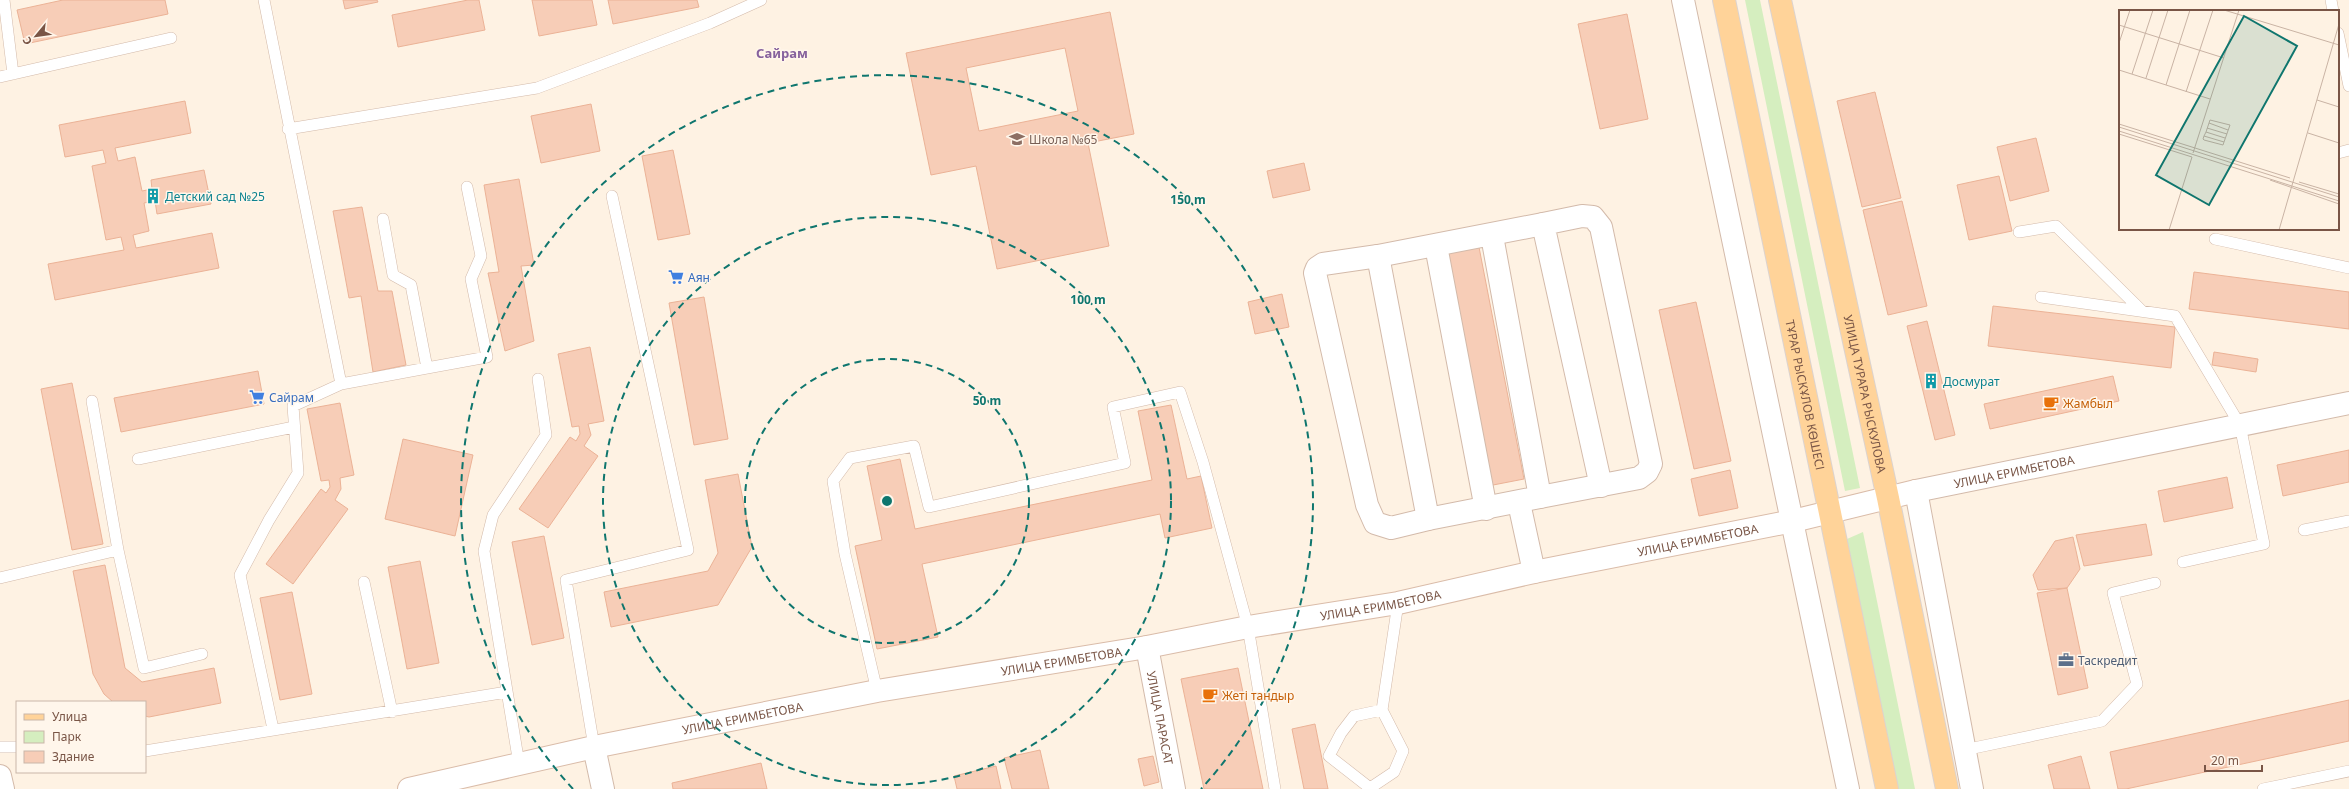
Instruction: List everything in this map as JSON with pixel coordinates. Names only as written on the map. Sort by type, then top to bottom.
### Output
[{"type":"main road","name":"ТҰРАР РЫСКҰЛОВ КӨШЕСІ","points":[[1724,0],[1886,789]]},
{"type":"main road","name":"УЛИЦА ТУРАРА РЫСКУЛОВА","points":[[1780,0],[1888,498],[1947,789]]},
{"type":"street","points":[[1683,0],[1848,789]]},
{"type":"street","points":[[1582,216],[1593,217],[1601,227],[1651,464],[1647,472],[1639,478],[1540,497],[1519,503],[1428,519],[1391,528],[1375,523],[1367,505],[1315,274],[1316,268],[1323,264],[1492,236],[1582,216]]},
{"type":"street","points":[[1544,224],[1601,486]]},
{"type":"street","points":[[1492,236],[1540,497]]},
{"type":"street","points":[[1436,246],[1486,509]]},
{"type":"street","points":[[1378,256],[1428,519]]},
{"type":"street","name":"УЛИЦА ЕРИМБЕТОВА","points":[[408,789],[594,747],[877,691],[1147,647],[1248,627],[1398,603],[1534,572],[1792,521],[1916,491],[2349,403]]},
{"type":"street","points":[[1916,491],[1972,789]]},
{"type":"street","points":[[1519,503],[1534,572]]},
{"type":"street","name":"УЛИЦА ПАРАСАТ","points":[[1147,647],[1174,789]]},
{"type":"street","points":[[1921,659],[1962,741]]},
{"type":"street","points":[[594,747],[602,789]]},
{"type":"street","points":[[0,776],[3,789]]},
{"type":"lane","points":[[4,0],[13,74]]},
{"type":"lane","points":[[264,0],[288,129],[341,384]]},
{"type":"lane","points":[[288,129],[537,88],[710,24],[761,0]]},
{"type":"lane","points":[[2331,0],[2333,10]]},
{"type":"lane","points":[[0,77],[171,38]]},
{"type":"lane","points":[[2339,38],[2349,86]]},
{"type":"lane","points":[[2339,153],[2349,150]]},
{"type":"lane","points":[[273,729],[240,575],[269,520],[298,473],[293,406],[341,384],[487,357],[470,279],[481,256],[467,187]]},
{"type":"lane","points":[[594,747],[566,580],[688,550],[612,196]]},
{"type":"lane","points":[[383,219],[393,276],[412,285],[427,368]]},
{"type":"lane","points":[[2020,232],[2056,226],[2142,311]]},
{"type":"lane","points":[[2214,239],[2349,268]]},
{"type":"lane","points":[[2041,297],[2175,316],[2240,425],[2264,544],[2183,562]]},
{"type":"lane","points":[[518,764],[484,551],[493,515],[546,435],[538,379]]},
{"type":"lane","points":[[877,691],[845,554],[833,481],[850,458],[914,446],[929,507],[1125,463],[1113,407],[1180,392],[1203,462],[1248,627],[1275,789]]},
{"type":"lane","points":[[92,401],[118,550],[144,668],[202,654]]},
{"type":"lane","points":[[138,459],[294,427]]},
{"type":"lane","points":[[2304,530],[2349,521]]},
{"type":"lane","points":[[0,578],[118,550]]},
{"type":"lane","points":[[364,582],[392,712]]},
{"type":"lane","points":[[1962,741],[2102,721],[2137,684],[2113,593],[2155,583]]},
{"type":"lane","points":[[1382,710],[1354,716],[1341,732],[1329,756],[1370,788],[1394,772],[1403,751],[1382,710],[1398,603]]},
{"type":"lane","points":[[146,751],[273,729],[392,712],[507,692]]},
{"type":"lane","points":[[0,747],[16,747]]},
{"type":"lane","points":[[2263,789],[2349,771]]},
{"type":"green space","points":[[1745,0],[1760,0],[1860,488],[1845,491]]},
{"type":"green space","points":[[1863,532],[1915,789],[1898,789],[1847,539]]},
{"type":"building","points":[[63,0],[165,0],[168,14],[25,44],[17,10]]},
{"type":"building","points":[[343,0],[377,0],[378,2],[345,9]]},
{"type":"building","points":[[468,0],[479,0],[485,30],[398,47],[392,15]]},
{"type":"building","points":[[532,0],[592,0],[597,25],[539,36]]},
{"type":"building","points":[[608,0],[697,0],[699,7],[613,24]]},
{"type":"building","name":"Школа №65","points":[[1110,12],[1134,134],[1088,143],[1109,246],[997,269],[976,166],[931,175],[906,53]],"holes":[[[1065,48],[1078,111],[979,131],[966,68]]]},
{"type":"building","points":[[1627,14],[1648,119],[1600,129],[1578,24]]},
{"type":"building","points":[[1875,92],[1901,198],[1862,207],[1837,101]]},
{"type":"building","name":"Детский сад №25","points":[[185,101],[191,133],[115,148],[118,161],[135,157],[142,191],[152,189],[151,180],[204,170],[211,204],[157,214],[155,201],[144,203],[149,231],[133,235],[136,248],[212,233],[219,268],[55,300],[48,264],[124,250],[121,237],[106,240],[92,166],[106,163],[103,150],[65,157],[59,125]]},
{"type":"building","points":[[591,104],[600,151],[541,163],[531,116]]},
{"type":"building","points":[[2036,138],[2049,191],[2010,201],[1997,147]]},
{"type":"building","points":[[673,150],[690,234],[658,240],[642,156]]},
{"type":"building","points":[[1304,163],[1310,190],[1273,198],[1267,171]]},
{"type":"building","points":[[1999,176],[2012,231],[1969,240],[1957,185]]},
{"type":"building","points":[[519,179],[534,265],[521,266],[534,341],[505,351],[488,273],[499,272],[484,185]]},
{"type":"building","points":[[1902,201],[1927,306],[1888,315],[1863,210]]},
{"type":"building","points":[[362,207],[378,291],[392,291],[406,365],[373,372],[361,296],[349,298],[333,211]]},
{"type":"building","points":[[1478,242],[1524,479],[1488,486],[1443,249]]},
{"type":"building","points":[[2194,272],[2349,292],[2349,329],[2189,309]]},
{"type":"building","points":[[1282,294],[1289,327],[1255,334],[1248,302]]},
{"type":"building","points":[[704,297],[728,439],[694,445],[669,303]]},
{"type":"building","points":[[1696,302],[1731,461],[1694,469],[1659,310]]},
{"type":"building","points":[[1993,306],[2175,327],[2171,368],[1988,346]]},
{"type":"building","name":"Досмурат","points":[[1927,321],[1955,435],[1935,440],[1907,326]]},
{"type":"building","points":[[590,347],[604,421],[588,424],[591,435],[584,446],[598,456],[548,528],[519,509],[570,437],[576,441],[580,434],[579,426],[572,427],[558,354]]},
{"type":"building","points":[[2214,352],[2258,359],[2256,372],[2212,365]]},
{"type":"building","points":[[258,371],[264,404],[121,432],[114,398]]},
{"type":"building","name":"Жамбыл","points":[[2113,376],[2119,401],[1990,429],[1984,404]]},
{"type":"building","points":[[72,383],[103,544],[72,550],[41,389]]},
{"type":"building","points":[[340,403],[354,475],[340,478],[341,489],[335,500],[348,509],[293,584],[266,564],[321,489],[326,493],[330,487],[329,480],[321,481],[307,409]]},
{"type":"building","points":[[1171,405],[1187,479],[1201,476],[1212,528],[1165,538],[1160,514],[922,564],[938,637],[877,649],[855,546],[882,540],[867,466],[900,459],[915,529],[1152,480],[1138,411]]},
{"type":"building","points":[[403,439],[473,455],[455,536],[385,519]]},
{"type":"building","points":[[2349,450],[2349,482],[2283,496],[2277,465]]},
{"type":"building","points":[[1730,470],[1738,508],[1699,516],[1691,479]]},
{"type":"building","points":[[738,474],[752,547],[718,605],[611,627],[604,592],[708,571],[718,553],[705,480]]},
{"type":"building","points":[[2227,477],[2233,508],[2164,522],[2158,491]]},
{"type":"building","points":[[2146,524],[2152,555],[2084,566],[2076,535]]},
{"type":"building","points":[[544,536],[564,638],[532,645],[512,542]]},
{"type":"building","points":[[2073,537],[2080,569],[2067,588],[2038,590],[2033,575],[2055,541]]},
{"type":"building","points":[[420,561],[439,663],[407,669],[388,567]]},
{"type":"building","points":[[105,565],[125,668],[142,682],[214,668],[221,703],[149,717],[146,716],[146,701],[112,701],[104,694],[93,674],[73,571]]},
{"type":"building","points":[[2067,588],[2088,688],[2058,695],[2037,593]]},
{"type":"building","points":[[292,592],[312,694],[280,700],[260,598]]},
{"type":"building","points":[[1238,668],[1263,789],[1204,789],[1181,679]]},
{"type":"building","points":[[2349,700],[2349,741],[2126,789],[2118,789],[2110,752]]},
{"type":"building","points":[[1315,724],[1328,789],[1304,789],[1292,729]]},
{"type":"building","points":[[1040,750],[1049,789],[1012,789],[1004,758]]},
{"type":"building","points":[[1153,756],[1159,782],[1144,786],[1138,759]]},
{"type":"building","points":[[2081,756],[2090,789],[2054,789],[2048,765]]},
{"type":"building","points":[[761,763],[767,789],[673,789],[672,783]]},
{"type":"building","points":[[996,766],[1001,789],[957,789],[954,776]]},
{"type":"place","name":"Школа №65","points":[[1017,139]]},
{"type":"place","name":"Детский сад №25","points":[[153,196]]},
{"type":"place","name":"Аян","points":[[676,277]]},
{"type":"place","name":"Досмурат","points":[[1931,381]]},
{"type":"place","name":"Сайрам","points":[[257,397]]},
{"type":"place","name":"Жамбыл","points":[[2051,403]]},
{"type":"place","name":"Таскредит","points":[[2066,660]]},
{"type":"place","name":"Жеті тандыр","points":[[1210,695]]},
{"type":"district","name":"Сайрам","points":[[782,53]]}]
